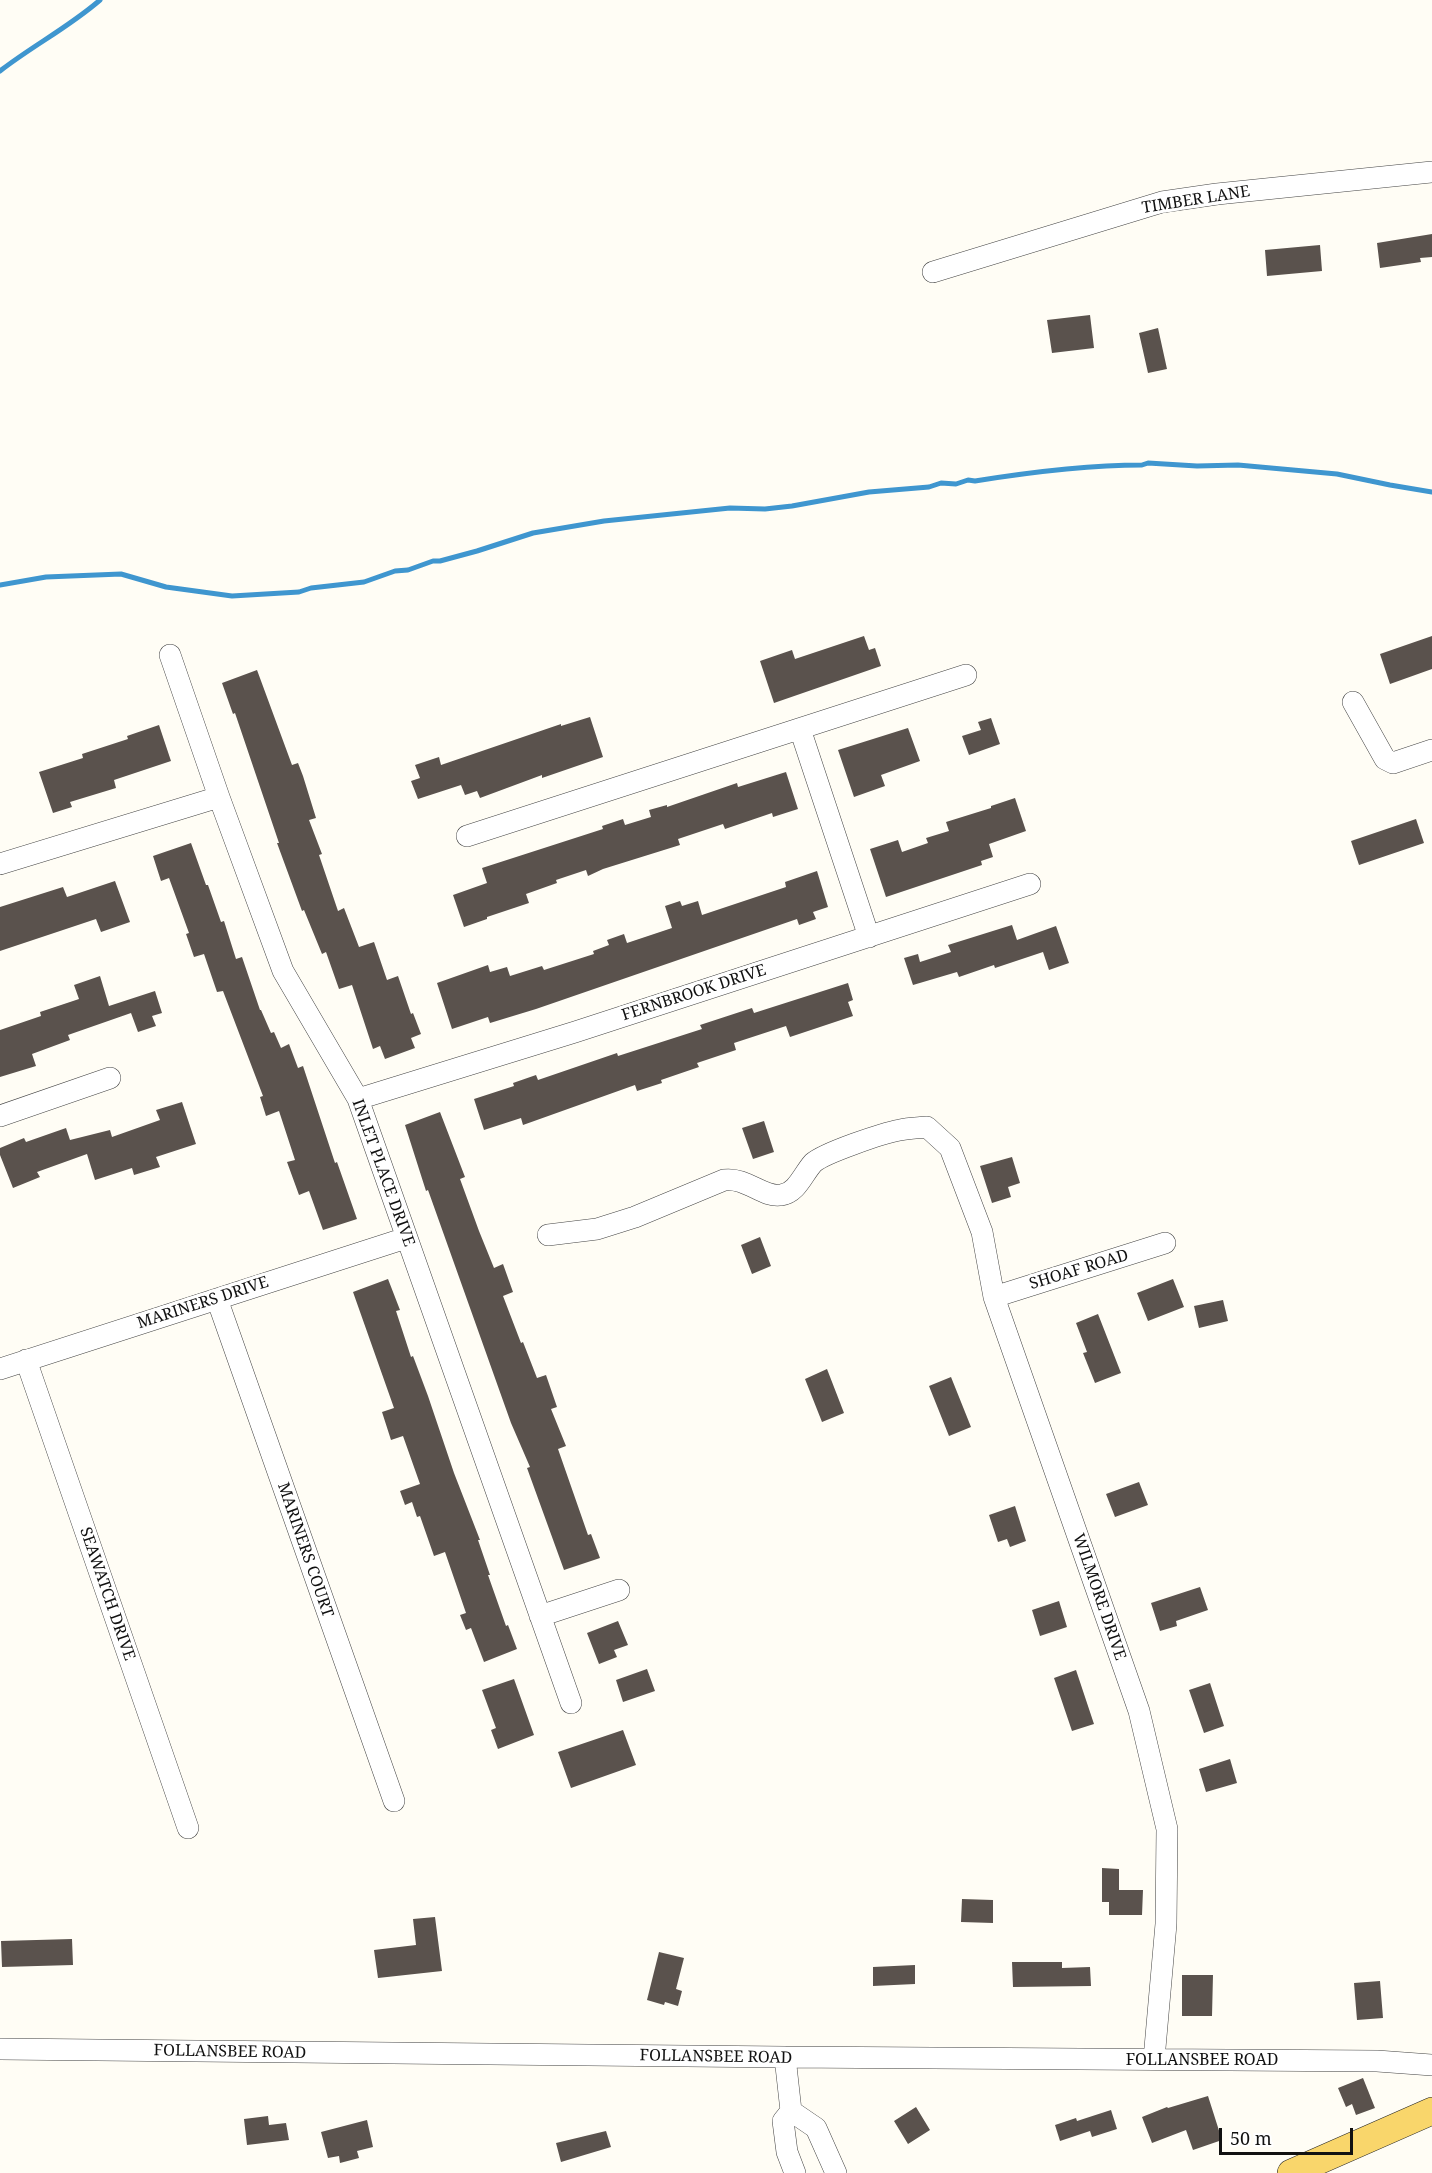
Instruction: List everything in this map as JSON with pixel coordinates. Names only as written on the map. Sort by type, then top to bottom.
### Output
[{"type":"main road","points":[[1290,2173],[1432,2111]]},
{"type":"street","name":"TIMBER LANE","points":[[933,272],[1162,202],[1217,194],[1432,172]]},
{"type":"street","name":"INLET PLACE DRIVE","points":[[170,655],[283,971],[358,1099],[405,1238],[571,1703]]},
{"type":"street","points":[[467,836],[966,675]]},
{"type":"street","points":[[1353,702],[1385,759],[1393,763],[1432,750]]},
{"type":"street","points":[[800,729],[869,937]]},
{"type":"street","points":[[0,864],[219,797]]},
{"type":"street","name":"FERNBROOK DRIVE","points":[[358,1099],[575,1032],[1030,884]]},
{"type":"street","points":[[0,1116],[111,1078]]},
{"type":"street","name":"WILMORE DRIVE","points":[[548,1235],[597,1228],[635,1217],[724,1180],[735,1178],[765,1193],[781,1195],[801,1181],[814,1163],[838,1151],[899,1130],[927,1127],[950,1148],[982,1232],[994,1297],[1139,1711],[1167,1829],[1166,1924],[1154,2059]]},
{"type":"street","name":"MARINERS DRIVE","points":[[0,1369],[405,1238]]},
{"type":"street","name":"SHOAF ROAD","points":[[994,1297],[1165,1243]]},
{"type":"street","name":"MARINERS COURT","points":[[217,1299],[394,1801]]},
{"type":"street","name":"SEAWATCH DRIVE","points":[[26,1360],[188,1828]]},
{"type":"street","points":[[540,1616],[619,1590]]},
{"type":"street","name":"FOLLANSBEE ROAD","points":[[0,2049],[1377,2061],[1432,2065]]},
{"type":"street","points":[[785,2057],[790,2111],[783,2121],[787,2152],[795,2173]]},
{"type":"street","points":[[790,2111],[816,2128],[836,2173]]},
{"type":"building","points":[[1432,234],[1432,257],[1420,258],[1421,262],[1380,268],[1377,243]]},
{"type":"building","points":[[1320,245],[1322,271],[1267,276],[1265,250]]},
{"type":"building","points":[[1090,315],[1094,348],[1052,353],[1047,320]]},
{"type":"building","points":[[1158,328],[1167,369],[1148,373],[1139,333]]},
{"type":"building","points":[[864,636],[869,650],[875,648],[881,666],[774,703],[760,661],[792,650],[795,659]]},
{"type":"building","points":[[1432,636],[1432,669],[1390,684],[1380,654]]},
{"type":"building","points":[[257,670],[292,765],[298,763],[303,776],[316,818],[309,820],[322,854],[319,855],[338,911],[344,908],[359,947],[374,942],[387,980],[398,976],[411,1014],[413,1013],[421,1034],[411,1038],[415,1048],[385,1059],[380,1046],[373,1049],[352,985],[339,989],[326,952],[322,954],[304,910],[302,911],[277,843],[279,843],[235,713],[233,714],[222,683]]},
{"type":"building","points":[[590,717],[603,757],[542,778],[542,775],[480,798],[477,791],[465,795],[461,785],[418,799],[411,781],[420,778],[415,765],[439,757],[441,765],[561,724],[561,726]]},
{"type":"building","points":[[991,718],[1000,744],[969,755],[962,736],[981,730],[978,722]]},
{"type":"building","points":[[159,725],[171,761],[114,780],[116,788],[70,802],[72,807],[53,813],[39,772],[83,758],[82,754],[128,739],[127,736]]},
{"type":"building","points":[[908,728],[920,761],[881,775],[885,786],[854,797],[838,750]]},
{"type":"building","points":[[786,772],[798,809],[773,817],[772,813],[725,829],[723,824],[678,839],[680,845],[603,869],[588,876],[586,870],[556,880],[557,883],[526,894],[529,903],[464,927],[453,895],[487,883],[482,868],[603,829],[602,826],[623,819],[625,825],[651,817],[649,810],[667,805],[667,807],[737,783],[738,787]]},
{"type":"building","points":[[1015,798],[1026,831],[989,844],[993,857],[981,861],[982,865],[886,897],[870,849],[898,840],[902,852],[928,843],[926,838],[949,831],[946,822]]},
{"type":"building","points":[[1416,819],[1424,843],[1359,865],[1351,841]]},
{"type":"building","points":[[191,843],[221,922],[224,921],[236,959],[242,957],[260,1010],[271,1033],[274,1032],[281,1048],[289,1044],[298,1068],[303,1066],[335,1163],[337,1162],[357,1219],[323,1230],[309,1191],[299,1195],[287,1162],[295,1160],[279,1111],[266,1116],[260,1097],[263,1096],[223,991],[217,992],[204,954],[194,957],[186,934],[189,933],[169,878],[161,881],[153,856]]},
{"type":"building","points":[[817,871],[828,907],[813,912],[816,919],[799,925],[797,919],[536,1009],[490,1023],[488,1017],[452,1029],[437,983],[488,965],[490,972],[507,967],[510,976],[542,966],[544,970],[594,954],[593,951],[609,945],[607,940],[624,934],[627,943],[672,928],[665,906],[680,901],[682,906],[698,901],[702,915],[786,887],[785,882]]},
{"type":"building","points":[[115,881],[130,922],[101,932],[96,919],[0,951],[0,907],[63,887],[67,897]]},
{"type":"building","points":[[1012,925],[1017,940],[1056,926],[1069,963],[1049,970],[1043,952],[995,968],[994,965],[959,977],[957,972],[913,985],[904,958],[918,954],[920,962],[951,952],[948,945]]},
{"type":"building","points":[[100,976],[109,1006],[155,991],[162,1013],[152,1016],[156,1026],[138,1032],[131,1013],[68,1035],[70,1040],[32,1054],[36,1066],[0,1077],[0,1030],[41,1016],[40,1012],[79,999],[74,985]]},
{"type":"building","points":[[848,983],[853,1000],[848,1002],[853,1016],[790,1037],[786,1026],[734,1043],[736,1050],[697,1063],[699,1067],[661,1080],[662,1083],[637,1091],[635,1085],[523,1125],[521,1118],[484,1130],[474,1099],[514,1086],[513,1083],[536,1075],[538,1080],[617,1053],[618,1056],[702,1029],[700,1025],[752,1008],[754,1013]]},
{"type":"building","points":[[182,1102],[196,1144],[156,1157],[160,1167],[134,1175],[132,1168],[95,1180],[87,1154],[37,1172],[40,1177],[13,1188],[0,1155],[0,1148],[24,1138],[26,1142],[66,1128],[70,1140],[110,1130],[112,1137],[160,1120],[156,1110]]},
{"type":"building","points":[[440,1112],[465,1177],[460,1179],[494,1268],[503,1264],[513,1292],[503,1296],[521,1343],[523,1342],[537,1378],[546,1375],[557,1407],[551,1409],[566,1446],[558,1449],[588,1535],[591,1534],[600,1558],[564,1570],[527,1468],[530,1467],[511,1423],[428,1190],[426,1191],[405,1125]]},
{"type":"building","points":[[764,1121],[774,1152],[753,1159],[742,1128]]},
{"type":"building","points":[[1012,1157],[1020,1183],[1008,1187],[1011,1197],[992,1203],[980,1166]]},
{"type":"building","points":[[760,1237],[771,1266],[752,1274],[741,1245]]},
{"type":"building","points":[[388,1279],[400,1310],[396,1311],[411,1357],[413,1356],[428,1396],[480,1540],[478,1540],[490,1575],[488,1575],[506,1626],[508,1625],[517,1649],[484,1662],[471,1628],[466,1630],[460,1615],[466,1613],[445,1552],[434,1556],[420,1516],[417,1517],[412,1502],[405,1505],[400,1491],[420,1484],[403,1436],[391,1440],[382,1412],[394,1408],[353,1292]]},
{"type":"building","points":[[1173,1279],[1184,1307],[1148,1321],[1137,1293]]},
{"type":"building","points":[[1223,1300],[1228,1321],[1199,1328],[1194,1306]]},
{"type":"building","points":[[1098,1314],[1121,1373],[1095,1383],[1083,1353],[1087,1352],[1076,1323]]},
{"type":"building","points":[[827,1369],[844,1413],[822,1422],[805,1379]]},
{"type":"building","points":[[951,1377],[971,1427],[949,1436],[929,1386]]},
{"type":"building","points":[[1139,1482],[1148,1505],[1115,1517],[1106,1494]]},
{"type":"building","points":[[1015,1506],[1026,1541],[1010,1547],[1007,1539],[998,1542],[989,1515]]},
{"type":"building","points":[[1200,1587],[1208,1610],[1176,1621],[1177,1626],[1160,1631],[1151,1603]]},
{"type":"building","points":[[1059,1601],[1067,1627],[1040,1636],[1032,1610]]},
{"type":"building","points":[[618,1621],[628,1645],[614,1650],[617,1657],[599,1664],[587,1633]]},
{"type":"building","points":[[647,1669],[655,1691],[623,1702],[616,1680]]},
{"type":"building","points":[[1076,1670],[1094,1724],[1072,1731],[1054,1678]]},
{"type":"building","points":[[514,1679],[534,1735],[498,1749],[491,1730],[496,1728],[482,1690]]},
{"type":"building","points":[[1210,1683],[1224,1726],[1204,1733],[1189,1690]]},
{"type":"building","points":[[623,1730],[636,1765],[571,1788],[558,1752]]},
{"type":"building","points":[[1230,1759],[1237,1783],[1206,1792],[1199,1769]]},
{"type":"building","points":[[1102,1868],[1119,1869],[1119,1890],[1143,1890],[1142,1915],[1109,1915],[1109,1902],[1102,1902]]},
{"type":"building","points":[[962,1899],[993,1900],[993,1923],[961,1922]]},
{"type":"building","points":[[435,1917],[442,1971],[378,1978],[374,1950],[416,1945],[413,1919]]},
{"type":"building","points":[[72,1939],[73,1965],[2,1967],[1,1941]]},
{"type":"building","points":[[659,1952],[684,1958],[676,1989],[682,1991],[678,2006],[647,2000]]},
{"type":"building","points":[[1012,1962],[1062,1962],[1062,1968],[1090,1967],[1091,1986],[1013,1987]]},
{"type":"building","points":[[915,1965],[915,1984],[873,1986],[873,1967]]},
{"type":"building","points":[[1182,1975],[1213,1975],[1212,2016],[1182,2016]]},
{"type":"building","points":[[1380,1981],[1383,2018],[1357,2020],[1354,1983]]},
{"type":"building","points":[[1363,2078],[1375,2108],[1356,2115],[1352,2104],[1346,2107],[1338,2088]]},
{"type":"building","points":[[1208,2096],[1222,2140],[1193,2150],[1186,2130],[1152,2143],[1142,2117],[1167,2107]]},
{"type":"building","points":[[916,2107],[930,2130],[908,2144],[894,2121]]},
{"type":"building","points":[[1111,2110],[1117,2129],[1092,2137],[1090,2131],[1060,2141],[1055,2125],[1076,2118],[1077,2121]]},
{"type":"building","points":[[268,2116],[269,2125],[286,2123],[289,2140],[247,2145],[244,2119]]},
{"type":"building","points":[[367,2120],[373,2147],[357,2151],[359,2158],[340,2163],[339,2156],[328,2158],[321,2132]]},
{"type":"building","points":[[606,2131],[611,2147],[561,2162],[556,2143]]},
{"type":"waterway","points":[[0,71],[100,0]]},
{"type":"waterway","points":[[0,585],[46,577],[121,574],[166,587],[232,596],[299,592],[311,588],[364,582],[395,571],[408,570],[533,533],[604,521],[730,508],[765,509],[869,492],[1100,466],[1148,463],[1197,466],[1238,465],[1337,474],[1432,492]]}]
